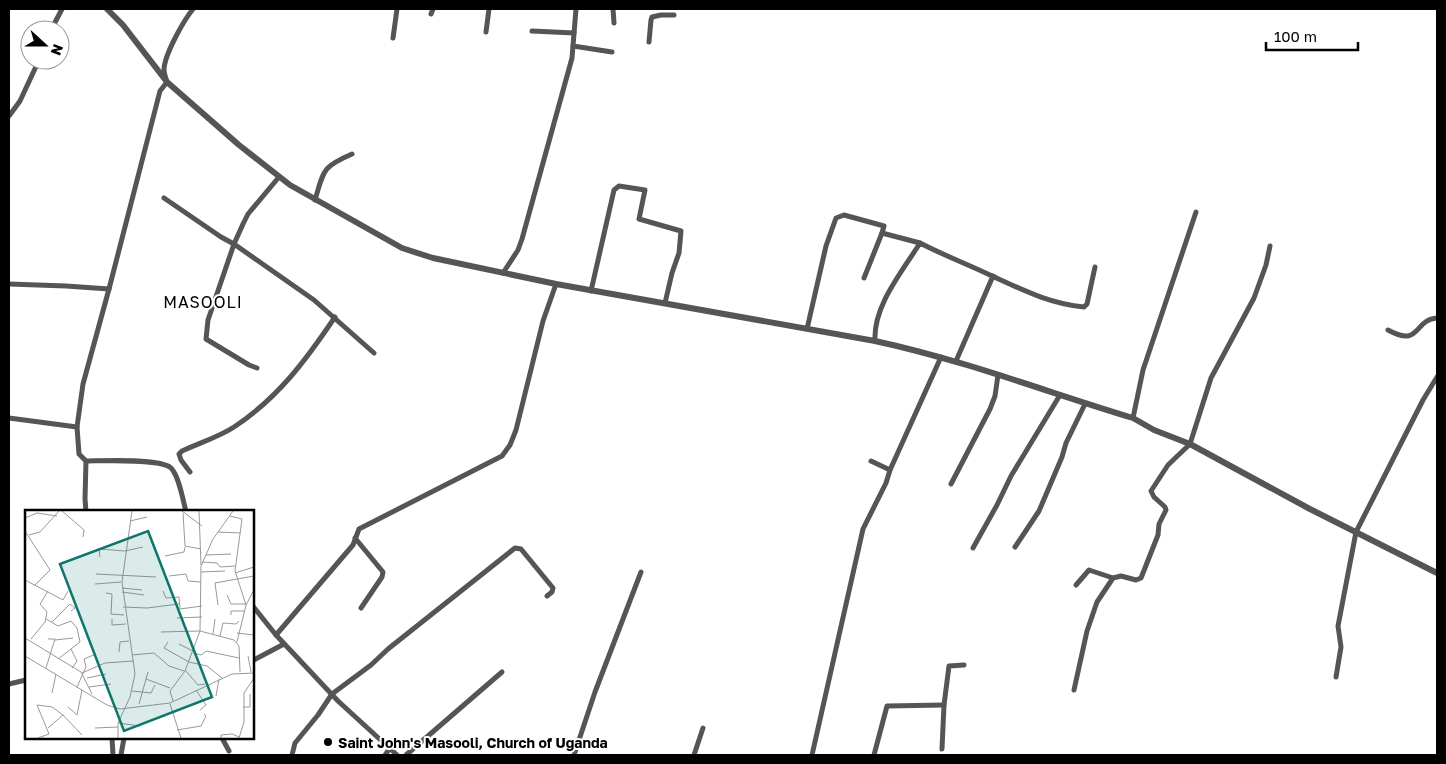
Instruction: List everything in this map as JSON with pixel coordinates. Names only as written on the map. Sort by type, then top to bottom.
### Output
[{"type":"street","points":[[107,9],[123,25],[167,82],[239,146],[279,177],[315,200],[402,248],[433,258],[556,284],[875,341],[956,361],[1133,418],[1154,430],[1190,444],[1437,573]]},
{"type":"street","points":[[167,82],[164,69],[167,57],[177,34],[192,9]]},
{"type":"street","points":[[393,38],[397,9]]},
{"type":"street","points":[[486,32],[489,9]]},
{"type":"street","points":[[503,273],[518,250],[522,238],[572,58],[576,9]]},
{"type":"street","points":[[613,9],[614,23]]},
{"type":"street","points":[[649,42],[652,17],[661,12],[674,15]]},
{"type":"street","points":[[532,31],[574,33]]},
{"type":"street","points":[[573,46],[612,52]]},
{"type":"street","points":[[9,116],[20,101],[34,70]]},
{"type":"street","points":[[167,82],[160,91],[83,384],[77,427],[79,454],[86,461],[150,462],[167,465],[174,473],[185,510]]},
{"type":"street","points":[[315,200],[324,171],[330,165],[352,154]]},
{"type":"street","points":[[257,368],[248,365],[206,339],[208,320],[234,244],[248,214],[279,177]]},
{"type":"street","points":[[591,291],[614,190],[619,186],[645,190],[639,219],[681,232],[679,254],[672,273],[665,303]]},
{"type":"street","points":[[164,198],[306,294],[374,353]]},
{"type":"street","points":[[1133,418],[1143,370],[1196,212]]},
{"type":"street","points":[[807,328],[826,246],[836,218],[844,215],[884,226],[864,278]]},
{"type":"street","points":[[882,233],[920,243],[1022,291],[1071,306],[1084,307],[1087,304],[1095,267]]},
{"type":"street","points":[[875,341],[874,329],[884,304],[920,243]]},
{"type":"street","points":[[1076,585],[1089,570],[1113,578],[1121,576],[1136,580],[1141,578],[1158,535],[1159,524],[1166,510],[1150,491],[1168,465],[1190,444],[1211,378],[1254,298],[1270,246]]},
{"type":"street","points":[[956,361],[992,276]]},
{"type":"street","points":[[9,284],[109,289]]},
{"type":"street","points":[[276,635],[353,545],[359,529],[502,456],[510,445],[516,430],[543,321],[556,284]]},
{"type":"street","points":[[190,472],[179,454],[234,427],[281,389],[311,352],[334,317]]},
{"type":"street","points":[[1388,330],[1406,337],[1412,335],[1427,321],[1437,318]]},
{"type":"street","points":[[812,755],[863,528],[886,483],[890,470],[941,357]]},
{"type":"street","points":[[951,484],[990,409],[995,396],[998,375]]},
{"type":"street","points":[[1336,677],[1341,647],[1338,626],[1356,532],[1437,377]]},
{"type":"street","points":[[973,548],[997,506],[1011,476],[1060,395]]},
{"type":"street","points":[[1015,546],[1039,511],[1066,443],[1085,404]]},
{"type":"street","points":[[9,418],[77,427]]},
{"type":"street","points":[[86,461],[86,510]]},
{"type":"street","points":[[870,461],[890,470]]},
{"type":"street","points":[[355,538],[383,572],[382,577],[361,608]]},
{"type":"street","points":[[292,755],[295,743],[332,694],[371,665],[388,649],[515,548],[521,549],[553,588],[552,592],[547,596]]},
{"type":"street","points":[[574,755],[595,692],[642,572]]},
{"type":"street","points":[[1074,690],[1097,602],[1113,578]]},
{"type":"street","points":[[254,608],[284,644],[332,694],[397,755]]},
{"type":"street","points":[[254,660],[284,644]]},
{"type":"street","points":[[942,749],[944,705],[949,666],[964,665]]},
{"type":"street","points":[[406,755],[502,672]]},
{"type":"street","points":[[9,684],[25,680]]},
{"type":"street","points":[[874,755],[887,706],[944,705]]},
{"type":"street","points":[[694,755],[703,728]]},
{"type":"street","points":[[112,739],[113,755]]},
{"type":"street","points":[[121,755],[124,739]]},
{"type":"street","points":[[223,739],[229,751]]},
{"type":"street","points":[[385,755],[390,748]]},
{"type":"place","name":"Saint John's Masooli, Church of Uganda","points":[[328,742]]},
{"type":"district","name":"MASOOLI","points":[[203,302]]}]
